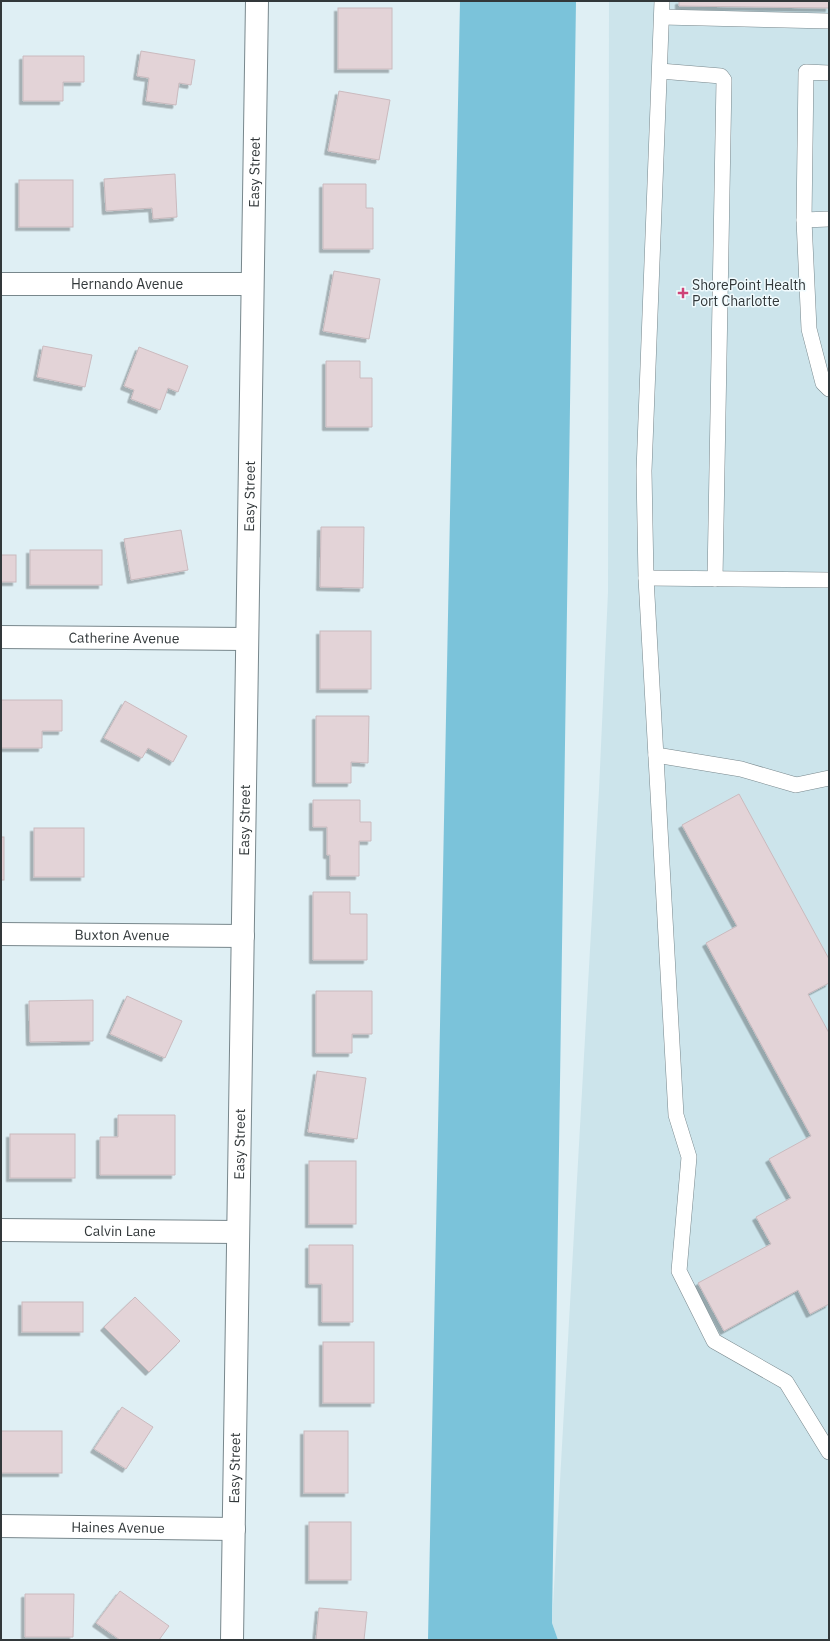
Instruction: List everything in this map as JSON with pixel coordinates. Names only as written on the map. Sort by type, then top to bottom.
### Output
[{"type":"street","name":"Easy Street","points":[[232,1640],[257,1]]},
{"type":"street","name":"Hernando Avenue","points":[[1,284],[252,284]]},
{"type":"street","name":"Catherine Avenue","points":[[1,637],[247,640]]},
{"type":"street","name":"Buxton Avenue","points":[[1,934],[243,936]]},
{"type":"street","name":"Calvin Lane","points":[[1,1230],[238,1232]]},
{"type":"street","name":"Haines Avenue","points":[[1,1526],[234,1529]]},
{"type":"lane","points":[[662,1],[644,471],[646,578],[676,1115],[689,1157],[679,1271],[714,1341],[786,1382],[829,1452]]},
{"type":"lane","points":[[662,17],[829,21]]},
{"type":"lane","points":[[660,71],[721,76],[724,80],[715,579]]},
{"type":"lane","points":[[829,72],[806,72],[804,220],[809,329],[823,383],[829,389]]},
{"type":"lane","points":[[804,220],[829,219]]},
{"type":"lane","points":[[646,578],[829,580]]},
{"type":"lane","points":[[656,755],[741,769],[796,785],[829,778]]},
{"type":"shaded area","points":[[609,1],[829,1],[829,1640],[558,1640],[552,1623],[599,790],[608,592]]},
{"type":"water","points":[[460,1],[576,1],[552,1623],[558,1640],[428,1640]]},
{"type":"building","points":[[679,1],[829,1],[829,8],[679,6]]},
{"type":"building","points":[[338,8],[392,8],[392,69],[338,69]]},
{"type":"building","points":[[141,51],[195,60],[191,85],[179,83],[176,105],[146,101],[149,78],[137,76]]},
{"type":"building","points":[[23,56],[84,56],[84,82],[63,82],[63,101],[23,101]]},
{"type":"building","points":[[339,91],[390,100],[379,160],[328,151]]},
{"type":"building","points":[[175,174],[177,217],[153,219],[152,208],[106,211],[104,179]]},
{"type":"building","points":[[19,180],[73,180],[73,227],[19,227]]},
{"type":"building","points":[[323,184],[366,184],[366,208],[373,208],[373,249],[323,249]]},
{"type":"building","points":[[334,271],[380,279],[369,339],[323,331]]},
{"type":"building","points":[[43,346],[92,355],[85,387],[37,377]]},
{"type":"building","points":[[139,347],[188,366],[178,392],[168,388],[160,410],[131,399],[134,390],[124,386]]},
{"type":"building","points":[[326,361],[360,361],[360,378],[372,378],[372,427],[326,427]]},
{"type":"building","points":[[321,527],[364,527],[363,588],[320,587]]},
{"type":"building","points":[[181,530],[188,570],[131,580],[124,539]]},
{"type":"building","points":[[30,550],[102,550],[102,585],[30,585]]},
{"type":"building","points":[[1,555],[16,555],[16,582],[1,582]]},
{"type":"building","points":[[320,631],[371,631],[371,689],[320,689]]},
{"type":"building","points":[[1,700],[62,700],[62,731],[42,731],[42,748],[1,748]]},
{"type":"building","points":[[125,701],[187,736],[173,762],[148,748],[142,758],[104,738]]},
{"type":"building","points":[[316,716],[369,716],[368,763],[351,762],[351,783],[316,783]]},
{"type":"building","points":[[739,794],[829,959],[829,983],[808,994],[829,1033],[829,1304],[810,1314],[798,1290],[724,1331],[698,1283],[771,1244],[756,1217],[791,1198],[769,1159],[811,1136],[706,943],[737,926],[682,825]]},
{"type":"building","points":[[313,800],[360,800],[360,822],[371,822],[371,841],[359,841],[359,876],[330,876],[330,855],[327,855],[327,827],[313,827]]},
{"type":"building","points":[[34,828],[84,828],[84,877],[34,877]]},
{"type":"building","points":[[1,837],[4,837],[4,880],[1,880]]},
{"type":"building","points":[[313,892],[350,892],[350,914],[367,914],[367,960],[313,960]]},
{"type":"building","points":[[316,991],[372,991],[372,1034],[352,1034],[352,1053],[316,1053]]},
{"type":"building","points":[[127,996],[182,1021],[165,1058],[110,1034]]},
{"type":"building","points":[[93,1000],[93,1041],[30,1042],[29,1001]]},
{"type":"building","points":[[317,1071],[366,1078],[357,1139],[308,1132]]},
{"type":"building","points":[[118,1115],[175,1115],[175,1175],[100,1175],[100,1137],[118,1137]]},
{"type":"building","points":[[10,1134],[75,1134],[75,1178],[10,1178]]},
{"type":"building","points":[[309,1161],[356,1161],[356,1224],[309,1224]]},
{"type":"building","points":[[309,1245],[353,1245],[353,1322],[322,1322],[322,1284],[309,1284]]},
{"type":"building","points":[[135,1297],[180,1341],[149,1372],[104,1327]]},
{"type":"building","points":[[22,1302],[83,1302],[83,1332],[22,1332]]},
{"type":"building","points":[[323,1342],[374,1342],[374,1403],[323,1403]]},
{"type":"building","points":[[122,1407],[153,1427],[126,1469],[94,1449]]},
{"type":"building","points":[[1,1431],[62,1431],[62,1473],[1,1473]]},
{"type":"building","points":[[304,1431],[348,1431],[348,1493],[304,1493]]},
{"type":"building","points":[[309,1522],[351,1522],[351,1580],[309,1580]]},
{"type":"building","points":[[120,1591],[169,1626],[159,1640],[120,1640],[96,1623]]},
{"type":"building","points":[[25,1594],[74,1594],[73,1637],[25,1637]]},
{"type":"building","points":[[319,1608],[367,1612],[364,1640],[316,1640]]},
{"type":"place","name":"ShorePoint Health Port Charlotte","points":[[683,293]]}]
